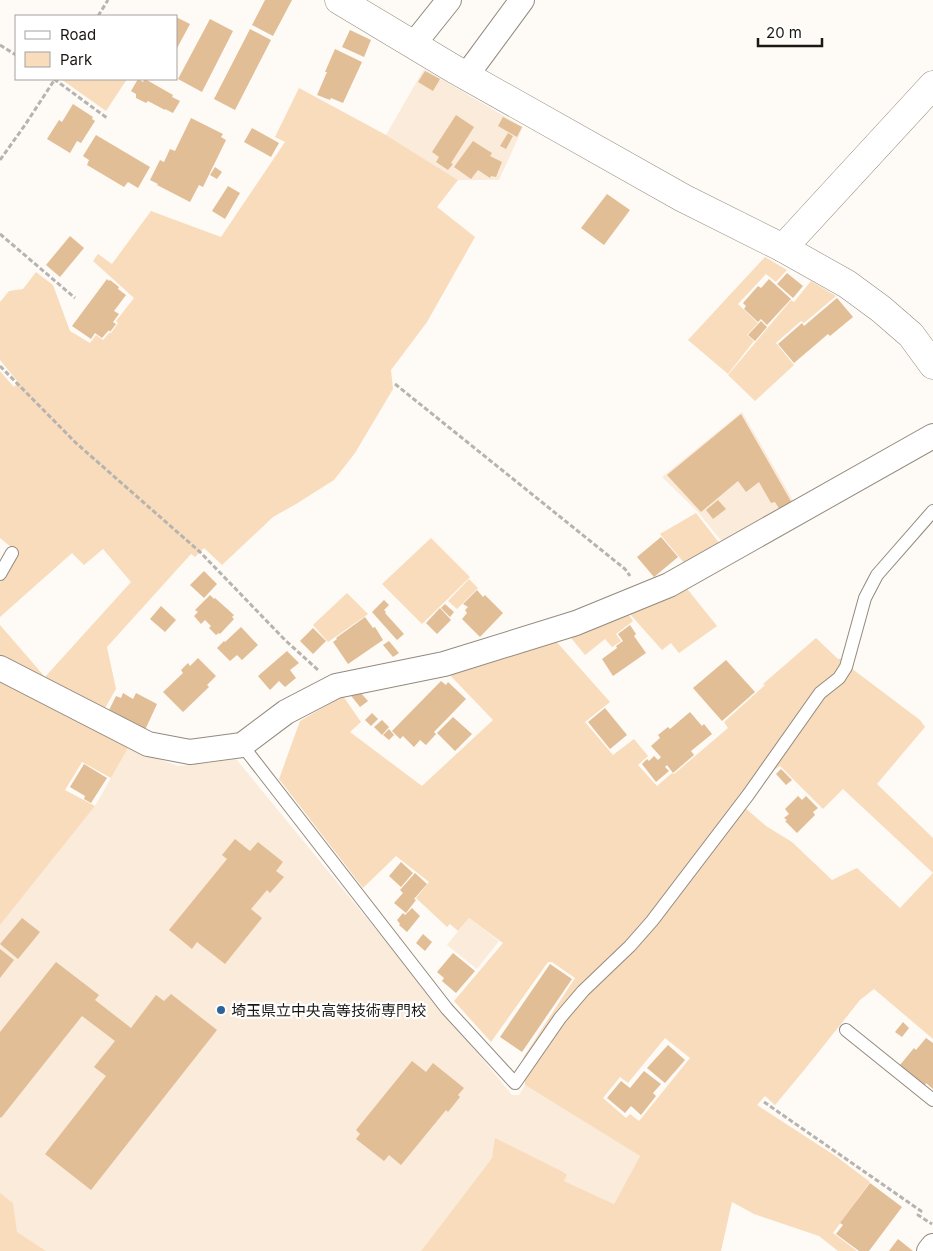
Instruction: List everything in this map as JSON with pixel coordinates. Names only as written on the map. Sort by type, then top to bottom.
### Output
[{"type":"street","points":[[339,0],[466,76],[683,198],[783,248],[847,284],[881,309],[911,335],[933,365]]},
{"type":"street","points":[[413,45],[449,0]]},
{"type":"street","points":[[466,76],[522,0]]},
{"type":"street","points":[[783,248],[933,84]]},
{"type":"street","points":[[0,668],[148,744],[190,752],[242,745],[286,712],[336,686],[444,664],[576,623],[669,585],[933,436]]},
{"type":"street","points":[[929,1251],[933,1246]]},
{"type":"lane","points":[[242,745],[447,1009],[515,1083],[560,1018],[582,991],[630,946],[652,921],[748,795],[820,694],[839,678],[846,667],[865,598],[877,575],[933,511]]},
{"type":"lane","points":[[0,574],[12,553]]},
{"type":"lane","points":[[846,1030],[933,1100]]},
{"type":"path","points":[[99,15],[108,0]]},
{"type":"path","points":[[0,45],[15,54]]},
{"type":"path","points":[[0,160],[54,80]]},
{"type":"path","points":[[56,80],[107,118]]},
{"type":"path","points":[[0,234],[75,298]]},
{"type":"path","points":[[0,366],[76,443],[200,552],[285,640],[336,686]]},
{"type":"path","points":[[396,384],[625,569],[644,595]]},
{"type":"path","points":[[764,1102],[921,1211],[918,1215],[933,1225]]},
{"type":"shaded area","points":[[424,69],[523,127],[499,180],[458,180],[386,135]]},
{"type":"shaded area","points":[[742,412],[794,502],[723,543],[697,511],[662,477]]},
{"type":"shaded area","name":"埼玉県立中央高等技術専門校","points":[[128,748],[178,766],[236,759],[512,1095],[519,1095],[525,1085],[640,1156],[614,1204],[564,1181],[567,1173],[492,1158],[421,1251],[46,1251],[16,1232],[13,1203],[0,1193],[0,925],[95,806]]},
{"type":"shaded area","points":[[469,918],[499,941],[477,969],[447,945]]},
{"type":"green space","points":[[62,80],[126,80],[106,111]]},
{"type":"green space","points":[[299,88],[386,135],[458,180],[437,207],[475,237],[427,322],[391,370],[393,389],[355,453],[334,480],[273,517],[222,565],[204,548],[195,557],[191,554],[107,647],[116,689],[104,710],[0,660],[0,625],[45,677],[131,582],[103,549],[84,565],[72,553],[0,617],[0,582],[17,552],[0,538],[0,371],[14,387],[18,382],[0,360],[0,302],[9,291],[23,289],[36,272],[53,285],[70,331],[90,343],[96,335],[103,340],[111,333],[118,323],[116,321],[134,298],[93,261],[98,254],[112,264],[151,211],[221,237],[285,142],[275,137]]},
{"type":"green space","points":[[765,257],[787,270],[776,282],[766,274],[738,304],[758,323],[747,335],[754,341],[728,374],[688,340]]},
{"type":"green space","points":[[811,281],[836,296],[804,323],[801,321],[776,343],[794,365],[755,401],[728,375],[791,300],[794,302]]},
{"type":"green space","points":[[696,513],[720,544],[685,564],[660,534]]},
{"type":"green space","points":[[431,538],[470,577],[422,624],[382,584]]},
{"type":"green space","points":[[469,579],[478,588],[457,609],[448,601]]},
{"type":"green space","points":[[684,585],[717,626],[679,653],[671,643],[662,650],[629,613]]},
{"type":"green space","points":[[347,593],[368,614],[328,642],[313,625]]},
{"type":"green space","points":[[626,611],[633,621],[616,634],[621,641],[612,647],[605,639],[585,655],[567,633]]},
{"type":"green space","points":[[816,638],[838,659],[843,658],[851,668],[920,720],[925,727],[877,784],[933,838],[933,873],[933,1039],[874,989],[860,1000],[775,1105],[765,1096],[757,1105],[837,1157],[870,1182],[833,1233],[857,1251],[838,1251],[819,1236],[754,1214],[732,1202],[721,1251],[421,1251],[492,1158],[495,1138],[567,1174],[564,1181],[614,1204],[640,1156],[525,1085],[523,1058],[575,978],[552,962],[548,962],[491,1042],[454,1001],[503,943],[469,918],[458,931],[450,924],[447,927],[416,898],[429,882],[396,856],[363,888],[279,779],[300,721],[343,696],[361,722],[350,732],[422,786],[493,720],[446,671],[554,639],[610,702],[585,722],[613,755],[634,739],[648,756],[638,765],[657,786],[728,728],[724,722],[765,685],[763,684]],"holes":[[[780,766],[823,809],[843,789],[933,873],[900,908],[857,868],[832,880],[792,842],[766,826],[744,807],[771,772]],[[665,1038],[690,1058],[639,1121],[630,1114],[626,1118],[603,1098],[620,1077],[628,1083]]]},
{"type":"green space","points":[[0,678],[61,709],[128,748],[111,778],[82,762],[65,790],[95,806],[0,925]]},
{"type":"green space","points":[[0,1193],[13,1203],[17,1232],[46,1251],[0,1251]]},
{"type":"building","points":[[265,0],[292,0],[273,36],[252,25]]},
{"type":"building","points":[[178,18],[190,24],[178,46]]},
{"type":"building","points":[[210,19],[233,31],[202,92],[178,79]]},
{"type":"building","points":[[250,29],[271,40],[235,110],[214,99]]},
{"type":"building","points":[[350,30],[371,40],[364,57],[342,47]]},
{"type":"building","points":[[335,49],[362,62],[343,103],[317,95]]},
{"type":"building","points":[[425,71],[440,79],[433,91],[418,82]]},
{"type":"building","points":[[137,80],[143,82],[147,80],[180,101],[173,113],[148,101],[146,103],[136,98],[136,94],[131,91]]},
{"type":"building","points":[[73,104],[93,117],[92,119],[95,121],[81,143],[77,141],[70,153],[47,139],[59,120],[62,122]]},
{"type":"building","points":[[456,115],[474,127],[448,170],[436,162],[439,157],[432,152]]},
{"type":"building","points":[[503,117],[522,127],[517,137],[498,126]]},
{"type":"building","points":[[191,118],[223,134],[221,137],[226,140],[203,187],[199,185],[190,202],[150,180],[160,160],[164,162],[170,149],[175,151]]},
{"type":"building","points":[[252,128],[279,143],[271,157],[244,142]]},
{"type":"building","points":[[508,133],[513,136],[506,149],[500,146]]},
{"type":"building","points":[[96,135],[150,167],[138,188],[128,182],[124,187],[87,165],[89,160],[83,156]]},
{"type":"building","points":[[473,141],[492,153],[490,156],[502,162],[496,177],[491,176],[490,178],[478,170],[471,179],[454,167]]},
{"type":"building","points":[[215,167],[222,172],[217,179],[210,175]]},
{"type":"building","points":[[228,186],[240,193],[225,219],[212,211]]},
{"type":"building","points":[[607,194],[630,210],[604,245],[581,228]]},
{"type":"building","points":[[70,236],[84,248],[60,277],[46,265]]},
{"type":"building","points":[[787,273],[803,286],[793,298],[777,284]]},
{"type":"building","points":[[107,279],[119,287],[118,289],[126,295],[114,311],[119,314],[113,322],[116,324],[110,332],[109,330],[102,338],[95,333],[91,339],[72,326]]},
{"type":"building","points":[[769,279],[791,299],[767,325],[761,319],[758,322],[744,309],[746,306],[743,303],[758,286],[761,288]]},
{"type":"building","points":[[837,298],[853,317],[830,336],[828,334],[794,363],[778,344],[802,323],[804,326]]},
{"type":"building","points":[[761,321],[767,327],[755,341],[748,335]]},
{"type":"building","points":[[741,414],[792,503],[780,510],[775,502],[771,503],[759,482],[746,492],[738,481],[701,512],[667,475]]},
{"type":"building","points":[[718,500],[726,509],[713,519],[706,510]]},
{"type":"building","points":[[661,537],[678,557],[654,577],[637,557]]},
{"type":"building","points":[[204,571],[217,584],[204,598],[190,585]]},
{"type":"building","points":[[477,590],[483,597],[485,595],[503,613],[480,637],[462,619],[467,613],[465,610],[468,607],[463,604]]},
{"type":"building","points":[[210,595],[234,615],[232,617],[234,619],[220,634],[216,635],[209,628],[211,626],[205,620],[201,624],[194,616],[198,612],[195,610]]},
{"type":"building","points":[[384,600],[389,605],[384,610],[385,613],[404,634],[397,640],[372,612]]},
{"type":"building","points":[[445,604],[454,612],[450,617],[441,608]]},
{"type":"building","points":[[161,606],[176,620],[165,632],[150,619]]},
{"type":"building","points":[[440,608],[451,620],[437,634],[426,623]]},
{"type":"building","points":[[365,617],[373,628],[375,627],[383,640],[348,664],[333,642]]},
{"type":"building","points":[[630,625],[636,634],[634,636],[646,653],[613,676],[602,659],[623,641],[618,634]]},
{"type":"building","points":[[241,627],[258,645],[242,660],[237,655],[230,661],[217,648]]},
{"type":"building","points":[[313,628],[326,641],[313,654],[300,641]]},
{"type":"building","points":[[389,641],[399,653],[393,657],[383,645]]},
{"type":"building","points":[[287,651],[299,663],[290,670],[296,678],[285,687],[279,681],[270,690],[258,676]]},
{"type":"building","points":[[198,658],[216,676],[207,685],[209,687],[183,712],[163,692],[183,673],[181,670],[188,663],[190,666]]},
{"type":"building","points":[[726,660],[755,692],[722,721],[693,688]]},
{"type":"building","points":[[441,681],[446,685],[448,682],[466,699],[434,732],[436,734],[426,745],[420,740],[414,747],[403,736],[400,739],[392,731]]},
{"type":"building","points":[[359,691],[368,701],[360,707],[348,692]]},
{"type":"building","points":[[123,693],[133,699],[136,693],[157,704],[145,730],[109,710],[116,696],[121,698]]},
{"type":"building","points":[[605,708],[627,735],[610,749],[588,722]]},
{"type":"building","points":[[690,712],[712,734],[691,751],[694,755],[673,773],[667,765],[665,767],[669,771],[656,782],[642,764],[654,756],[658,760],[661,757],[651,746],[660,738],[658,735],[668,727],[670,729]]},
{"type":"building","points":[[372,713],[378,719],[371,726],[365,720]]},
{"type":"building","points":[[453,717],[472,734],[455,751],[437,733]]},
{"type":"building","points":[[382,720],[389,727],[382,735],[374,727]]},
{"type":"building","points":[[389,729],[394,735],[389,740],[383,735]]},
{"type":"building","points":[[84,764],[107,778],[91,803],[84,799],[85,796],[70,787]]},
{"type":"building","points":[[781,769],[792,780],[786,785],[776,774]]},
{"type":"building","points":[[798,796],[802,800],[806,796],[818,808],[813,812],[815,815],[797,833],[784,818],[789,814],[785,809]]},
{"type":"building","points":[[235,839],[250,851],[258,842],[283,862],[276,871],[284,877],[270,893],[267,890],[251,909],[262,918],[225,964],[197,942],[192,949],[169,930],[227,859],[222,855]]},
{"type":"building","points":[[401,862],[413,873],[401,887],[389,876]]},
{"type":"building","points":[[415,873],[427,884],[414,899],[416,900],[406,913],[394,903],[403,893],[400,890]]},
{"type":"building","points":[[412,908],[420,916],[407,932],[399,925],[397,920],[403,913],[405,915]]},
{"type":"building","points":[[22,918],[40,932],[18,959],[0,944]]},
{"type":"building","points":[[423,934],[432,942],[425,951],[416,943]]},
{"type":"building","points":[[0,949],[14,960],[0,978]]},
{"type":"building","points":[[453,953],[475,971],[456,993],[442,981],[444,978],[437,972]]},
{"type":"building","points":[[56,962],[99,995],[95,1000],[131,1028],[156,995],[164,1001],[171,994],[217,1030],[91,1190],[45,1154],[106,1076],[94,1067],[115,1041],[82,1016],[0,1117],[0,1032]]},
{"type":"building","points":[[550,964],[572,979],[522,1052],[500,1037]]},
{"type":"building","points":[[903,1022],[909,1028],[902,1037],[895,1032]]},
{"type":"building","points":[[926,1038],[933,1043],[933,1089],[926,1083],[925,1086],[900,1065],[914,1048],[916,1050]]},
{"type":"building","points":[[668,1045],[685,1060],[665,1083],[647,1068]]},
{"type":"building","points":[[412,1061],[426,1072],[433,1063],[464,1088],[458,1095],[460,1097],[448,1112],[446,1110],[401,1165],[389,1155],[384,1161],[356,1139],[360,1134],[356,1130]]},
{"type":"building","points":[[644,1071],[661,1084],[653,1093],[656,1096],[641,1115],[631,1106],[625,1113],[607,1098],[621,1081],[630,1088]]},
{"type":"building","points":[[870,1183],[902,1207],[869,1251],[859,1251],[836,1234],[843,1225],[840,1223]]},
{"type":"building","points":[[898,1239],[913,1251],[889,1251]]},
{"type":"place","name":"埼玉県立中央高等技術専門校","points":[[221,1010]]}]
